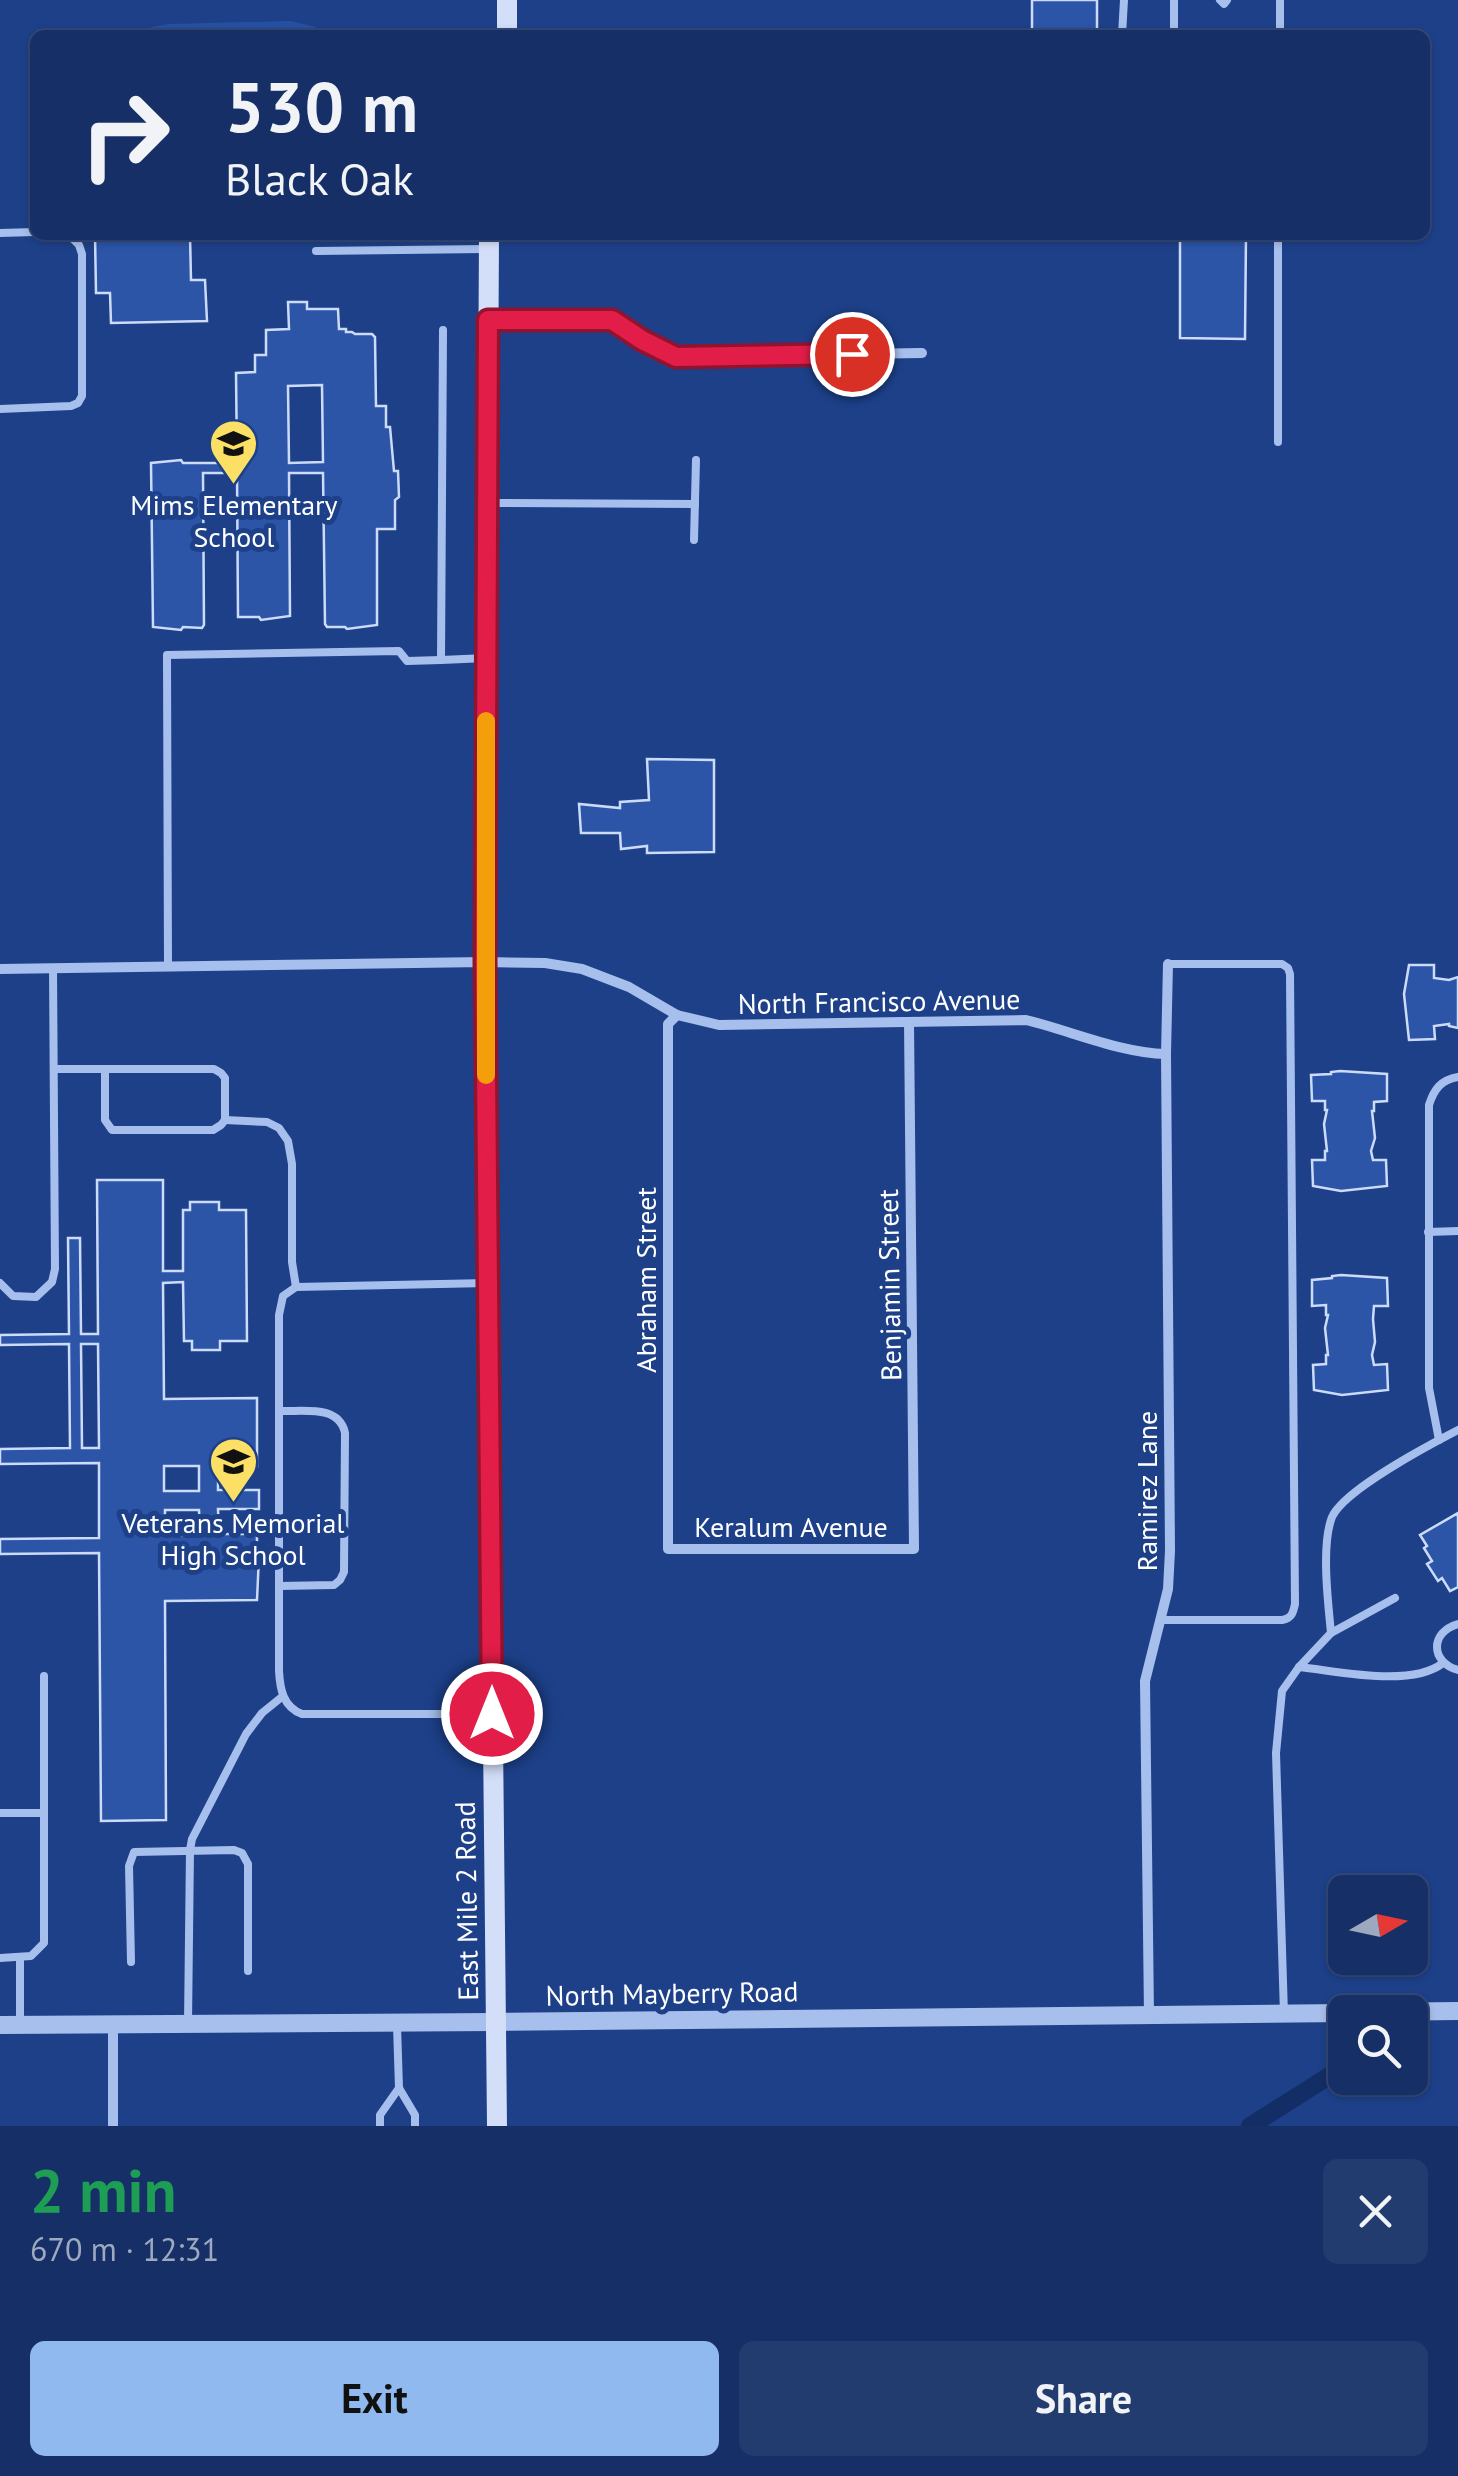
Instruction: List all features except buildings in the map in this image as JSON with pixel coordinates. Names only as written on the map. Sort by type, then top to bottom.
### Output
[{"type":"main road","points":[[507,0],[507,30]]},
{"type":"main road","name":"East Mile 2 Road","points":[[489,242],[485,962],[497,2126]]},
{"type":"street","points":[[488,320],[612,320],[676,357],[922,352]]},
{"type":"street","name":"North Francisco Avenue","points":[[0,969],[545,963],[582,969],[629,986],[677,1014],[719,1025],[1026,1020],[1132,1050],[1166,1054]]},
{"type":"street","name":"Ramirez Lane","points":[[1149,2015],[1145,1681],[1168,1589],[1170,1552],[1168,964]]},
{"type":"street","name":"Abraham Street","points":[[668,1549],[668,1024],[677,1014]]},
{"type":"street","name":"Benjamin Street","points":[[909,1022],[914,1548]]},
{"type":"street","name":"Keralum Avenue","points":[[668,1549],[914,1548]]},
{"type":"street","points":[[1428,2012],[1458,2012]]},
{"type":"street","name":"North Mayberry Road","points":[[0,2025],[1328,2013]]},
{"type":"street","points":[[112,2024],[113,2126]]},
{"type":"lane","points":[[1122,30],[1124,0]]},
{"type":"lane","points":[[1174,0],[1174,30]]},
{"type":"lane","points":[[1280,0],[1280,30]]},
{"type":"lane","points":[[0,232],[30,232]]},
{"type":"lane","points":[[0,409],[71,406],[82,396],[82,254],[74,240]]},
{"type":"lane","points":[[1278,240],[1278,442]]},
{"type":"lane","points":[[316,250],[489,242]]},
{"type":"lane","points":[[441,660],[443,330]]},
{"type":"lane","points":[[694,540],[696,460]]},
{"type":"lane","points":[[488,502],[695,504]]},
{"type":"lane","points":[[168,967],[167,655],[399,651],[406,661],[487,658]]},
{"type":"lane","points":[[1161,1620],[1282,1620],[1292,1614],[1295,1604],[1290,974],[1282,964],[1168,964]]},
{"type":"lane","points":[[0,1283],[14,1296],[36,1298],[52,1282],[56,1255],[53,968]]},
{"type":"lane","points":[[54,1069],[105,1069],[218,1070],[225,1078],[224,1120],[212,1130],[112,1130],[104,1120],[105,1069]]},
{"type":"lane","points":[[1439,1440],[1429,1388],[1429,1105],[1442,1082],[1458,1077]]},
{"type":"lane","points":[[224,1120],[267,1122],[279,1128],[290,1147],[296,1286]]},
{"type":"lane","points":[[1428,1232],[1458,1231]]},
{"type":"lane","points":[[488,1283],[296,1286],[283,1296],[278,1586],[279,1671],[283,1696],[295,1712],[492,1714]]},
{"type":"lane","points":[[278,1586],[334,1585],[344,1572],[345,1432],[341,1420],[330,1412],[279,1411]]},
{"type":"lane","points":[[1330,1633],[1327,1536],[1336,1511],[1343,1501],[1458,1430]]},
{"type":"lane","points":[[1284,2014],[1276,1753],[1282,1691],[1330,1633],[1395,1598]]},
{"type":"lane","points":[[1458,1624],[1440,1636],[1437,1650],[1443,1663],[1458,1670]]},
{"type":"lane","points":[[1299,1667],[1418,1675],[1443,1663]]},
{"type":"lane","points":[[0,1958],[37,1953],[44,1943],[44,1676]]},
{"type":"lane","points":[[188,2024],[190,1850],[195,1832],[246,1734],[262,1713],[283,1696]]},
{"type":"lane","points":[[0,1813],[44,1813]]},
{"type":"lane","points":[[131,1962],[129,1866],[134,1852],[234,1850],[248,1864],[248,1971]]},
{"type":"lane","points":[[20,1958],[20,2025]]},
{"type":"lane","points":[[398,2023],[399,2088],[415,2116],[415,2126]]},
{"type":"lane","points":[[380,2126],[380,2114],[399,2088]]},
{"type":"shaded area","points":[[290,21],[321,30],[146,30],[168,24]]},
{"type":"waterway","points":[[1250,2126],[1328,2077]]},
{"type":"slow traffic","points":[[486,721],[486,1075]]},
{"type":"place","name":"Mims Elementary School","points":[[234,486]]},
{"type":"place","name":"Veterans Memorial High School","points":[[233,1504]]},
{"type":"route","points":[[492,1714],[485,962],[488,320],[612,320],[676,357],[852,354]]}]
